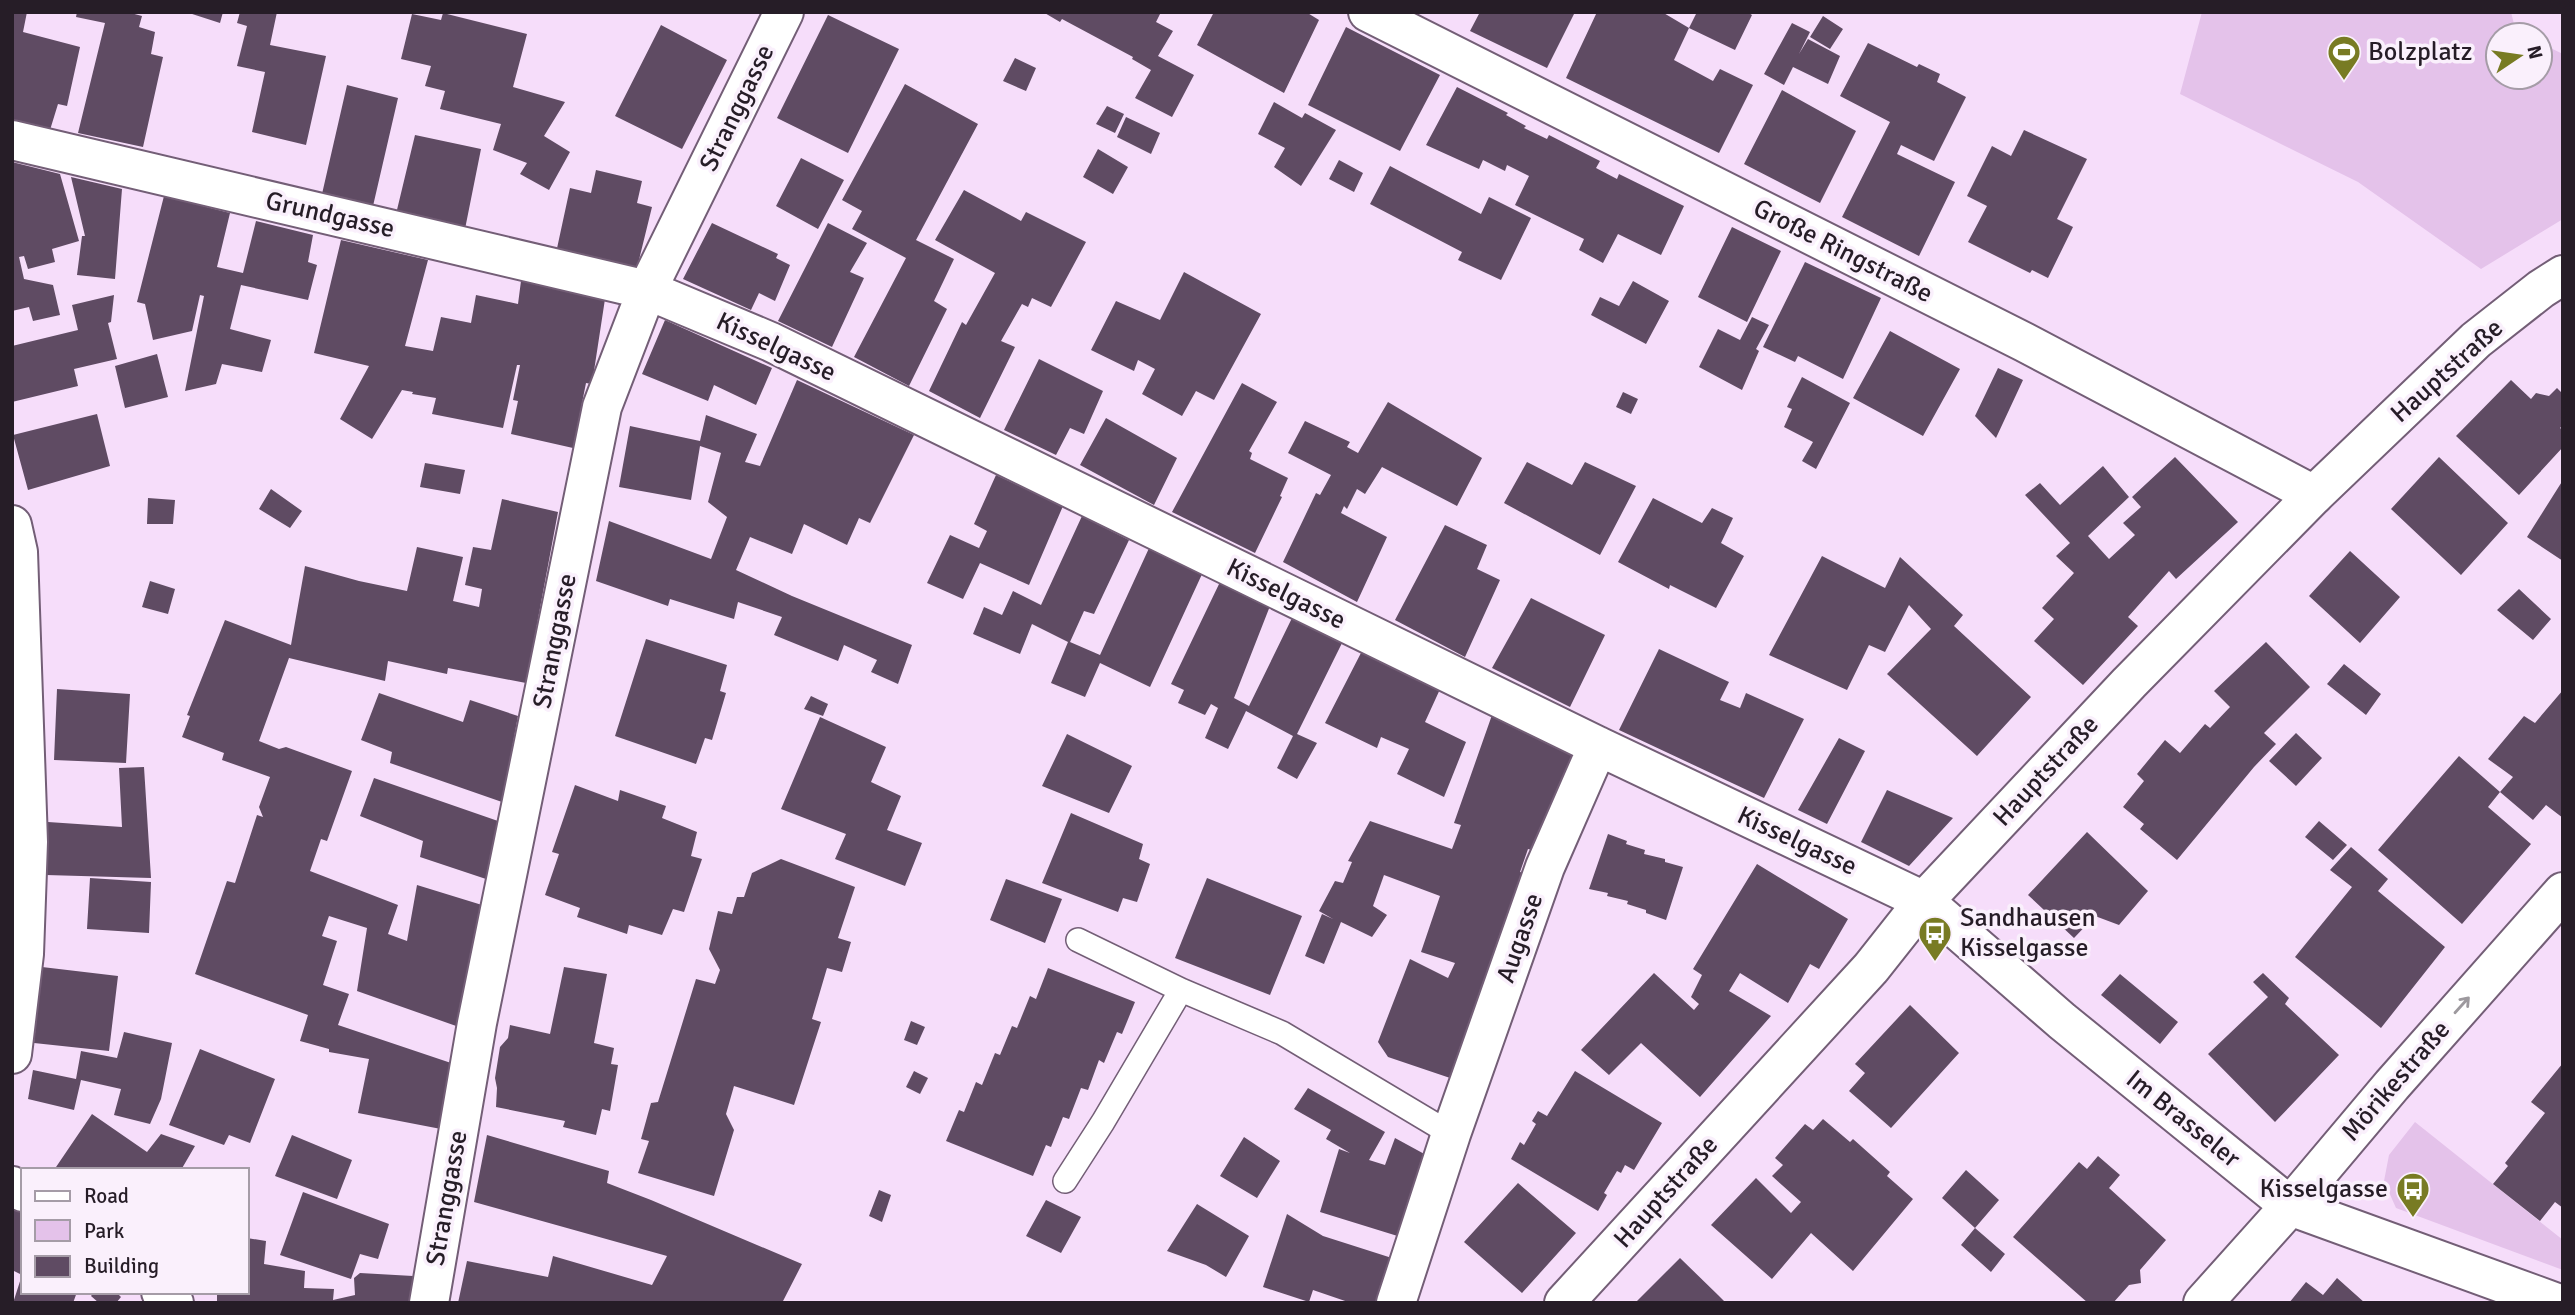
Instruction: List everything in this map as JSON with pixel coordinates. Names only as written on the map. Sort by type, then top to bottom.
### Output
[{"type":"street","name":"Stranggasse","points":[[429,1303],[477,1023],[602,407],[647,290],[784,12]]},
{"type":"street","name":"Große Ringstraße","points":[[1368,12],[2024,342],[2314,495]]},
{"type":"street","name":"Grundgasse","points":[[12,140],[647,290]]},
{"type":"street","name":"Hauptstraße","points":[[1564,1303],[1871,968],[1924,901],[2129,683],[2314,495],[2476,340],[2563,275]]},
{"type":"street","name":"Kisselgasse","points":[[647,290],[771,342],[1598,746],[1924,901]]},
{"type":"street","points":[[12,525],[18,552],[28,842],[24,954],[12,1054]]},
{"type":"street","name":"Augasse","points":[[1396,1303],[1451,1134],[1545,867],[1598,746]]},
{"type":"street","name":"Mörikestraße","points":[[2203,1303],[2563,892]]},
{"type":"street","name":"Im Brasseler","points":[[1924,901],[2062,1021],[2290,1206],[2557,1303]]},
{"type":"lane","points":[[1078,940],[1181,990],[1282,1034],[1451,1134]]},
{"type":"lane","points":[[1065,1181],[1181,990]]},
{"type":"green space","points":[[2202,12],[2511,12],[2513,21],[2484,21],[2484,91],[2554,91],[2554,50],[2563,54],[2563,219],[2481,269],[2358,182],[2180,94]]},
{"type":"green space","points":[[2415,1122],[2563,1240],[2563,1270],[2396,1208],[2384,1181],[2389,1155]]},
{"type":"building","points":[[12,12],[27,12],[23,32],[80,47],[67,106],[58,104],[50,130],[12,120]]},
{"type":"building","points":[[77,12],[127,12],[142,16],[139,27],[155,32],[151,54],[163,57],[143,147],[78,133],[105,23],[76,17]]},
{"type":"building","points":[[186,12],[223,12],[220,23]]},
{"type":"building","points":[[240,12],[277,12],[270,45],[326,56],[306,145],[252,132],[265,72],[237,66],[247,26],[237,23]]},
{"type":"building","points":[[1043,12],[1161,12],[1156,22],[1173,31],[1158,56],[1194,75],[1172,117],[1135,98],[1151,70],[1132,59],[1133,57],[1062,19],[1060,22]]},
{"type":"building","points":[[1214,12],[1306,12],[1319,20],[1284,93],[1197,45]]},
{"type":"building","points":[[1480,12],[1575,12],[1547,68],[1470,31]]},
{"type":"building","points":[[1597,12],[1662,12],[1689,28],[1674,60],[1713,81],[1720,69],[1753,85],[1719,153],[1566,78]]},
{"type":"building","points":[[1697,12],[1747,12],[1752,15],[1735,50],[1689,28]]},
{"type":"building","points":[[443,13],[527,34],[513,87],[565,102],[544,136],[570,152],[549,190],[520,174],[527,163],[493,150],[501,124],[440,109],[445,91],[425,86],[431,66],[401,59],[412,14],[441,20]]},
{"type":"building","points":[[828,15],[899,49],[848,153],[777,118]]},
{"type":"building","points":[[1823,16],[1843,29],[1830,49],[1810,37]]},
{"type":"building","points":[[1792,23],[1810,32],[1799,54],[1808,39],[1840,56],[1828,84],[1793,67],[1784,85],[1764,74]]},
{"type":"building","points":[[661,25],[727,60],[682,149],[615,116]]},
{"type":"building","points":[[1346,27],[1440,75],[1400,151],[1308,105]]},
{"type":"building","points":[[1868,43],[1917,67],[1919,64],[1940,74],[1937,82],[1966,97],[1934,161],[1901,145],[1897,154],[1955,182],[1919,256],[1842,217],[1890,122],[1840,96]]},
{"type":"building","points":[[1015,58],[1036,68],[1026,91],[1003,81]]},
{"type":"building","points":[[905,84],[978,124],[916,240],[954,259],[934,301],[947,309],[909,386],[854,357],[906,258],[852,229],[862,211],[842,200]]},
{"type":"building","points":[[347,85],[398,98],[373,206],[322,194]]},
{"type":"building","points":[[1457,87],[1508,113],[1506,115],[1526,126],[1524,128],[1547,139],[1549,135],[1600,161],[1596,168],[1617,179],[1619,174],[1684,206],[1661,255],[1618,234],[1603,263],[1579,250],[1584,239],[1515,205],[1529,176],[1507,165],[1505,171],[1483,160],[1479,169],[1426,145]]},
{"type":"building","points":[[1782,90],[1856,131],[1820,203],[1744,164]]},
{"type":"building","points":[[1274,102],[1302,118],[1305,113],[1336,130],[1301,186],[1274,167],[1285,148],[1258,134]]},
{"type":"building","points":[[1107,106],[1124,114],[1115,133],[1096,124]]},
{"type":"building","points":[[1126,117],[1160,133],[1151,154],[1117,137]]},
{"type":"building","points":[[2024,130],[2087,159],[2057,219],[2073,227],[2048,278],[2032,270],[2030,273],[1968,242],[1987,206],[1967,196],[1992,146],[2011,156]]},
{"type":"building","points":[[415,135],[481,149],[465,229],[396,214]]},
{"type":"building","points":[[1098,149],[1128,167],[1113,194],[1083,177]]},
{"type":"building","points":[[801,158],[844,180],[818,229],[776,206]]},
{"type":"building","points":[[1339,160],[1363,173],[1354,192],[1329,179]]},
{"type":"building","points":[[12,162],[60,174],[79,241],[52,249],[55,262],[28,269],[24,256],[19,257],[24,279],[53,285],[60,315],[33,321],[29,307],[12,311]]},
{"type":"building","points":[[1390,166],[1481,214],[1489,197],[1531,218],[1501,280],[1458,260],[1462,252],[1370,204]]},
{"type":"building","points":[[596,170],[642,181],[637,203],[652,207],[637,268],[556,253],[570,188],[591,193]]},
{"type":"building","points":[[71,177],[122,189],[115,279],[77,275],[82,236],[85,236]]},
{"type":"building","points":[[964,190],[1021,221],[1026,212],[1086,242],[1051,307],[1032,298],[1028,307],[1022,304],[1001,341],[1015,347],[980,418],[929,391],[962,322],[966,325],[995,273],[935,240]]},
{"type":"building","points":[[164,196],[230,213],[217,267],[243,273],[256,221],[313,235],[308,262],[317,265],[308,300],[241,285],[230,329],[271,340],[262,372],[222,364],[216,384],[185,391],[204,296],[200,295],[192,331],[153,340],[145,304],[137,302]]},
{"type":"building","points":[[712,223],[778,254],[776,258],[790,265],[775,301],[759,293],[751,310],[683,279]]},
{"type":"building","points":[[828,223],[867,243],[850,272],[864,278],[832,347],[778,321]]},
{"type":"building","points":[[1732,227],[1781,251],[1747,322],[1698,297]]},
{"type":"building","points":[[341,240],[428,260],[405,346],[433,351],[441,317],[471,323],[476,295],[518,304],[521,281],[605,299],[592,384],[586,383],[573,448],[511,434],[518,401],[513,400],[520,365],[517,365],[503,428],[432,414],[436,398],[402,390],[372,439],[340,419],[369,366],[314,353]]},
{"type":"building","points":[[1805,262],[1881,298],[1843,379],[1798,356],[1795,362],[1763,347]]},
{"type":"building","points":[[1184,272],[1261,314],[1214,400],[1196,391],[1182,416],[1142,394],[1155,369],[1138,360],[1134,371],[1091,350],[1116,301],[1160,320]]},
{"type":"building","points":[[1633,281],[1669,301],[1646,344],[1591,315],[1600,297],[1619,306]]},
{"type":"building","points":[[114,295],[111,322],[108,323],[117,359],[74,369],[78,386],[12,402],[12,346],[78,330],[72,305]]},
{"type":"building","points":[[1752,317],[1769,325],[1756,349],[1759,351],[1742,390],[1699,367],[1718,329],[1740,340]]},
{"type":"building","points":[[665,320],[772,368],[756,405],[714,385],[708,401],[642,374]]},
{"type":"building","points":[[1890,331],[1960,369],[1923,436],[1853,398]]},
{"type":"building","points":[[157,354],[168,397],[125,408],[115,366]]},
{"type":"building","points":[[1039,359],[1103,391],[1084,434],[1070,428],[1056,455],[1004,430]]},
{"type":"building","points":[[1998,368],[2023,380],[1996,438],[1975,416]]},
{"type":"building","points":[[1802,377],[1850,403],[1816,469],[1802,461],[1813,442],[1784,427],[1792,409],[1787,407]]},
{"type":"building","points":[[797,380],[914,435],[870,523],[859,518],[847,545],[804,524],[792,554],[750,537],[736,570],[912,645],[898,684],[871,672],[877,660],[844,645],[838,661],[774,635],[782,617],[738,602],[734,619],[670,599],[668,606],[596,581],[609,521],[711,559],[727,517],[708,502],[721,453],[700,446],[691,500],[619,487],[630,426],[700,441],[706,415],[757,434],[745,462],[760,466]]},
{"type":"building","points":[[2511,380],[2531,399],[2536,393],[2549,396],[2557,388],[2563,394],[2563,425],[2560,428],[2563,430],[2563,447],[2519,495],[2456,436]]},
{"type":"building","points":[[1242,383],[1277,402],[1249,451],[1252,453],[1250,459],[1288,478],[1280,496],[1282,497],[1255,553],[1172,512]]},
{"type":"building","points":[[1623,392],[1638,399],[1631,414],[1616,407]]},
{"type":"building","points":[[1388,402],[1482,458],[1457,506],[1382,467],[1365,494],[1357,489],[1347,509],[1344,506],[1341,513],[1387,537],[1357,602],[1283,562],[1316,493],[1320,495],[1331,475],[1288,453],[1305,421],[1350,442],[1347,447],[1358,453]]},
{"type":"building","points":[[97,414],[110,466],[28,490],[13,435]]},
{"type":"building","points":[[1106,418],[1177,458],[1154,505],[1080,465]]},
{"type":"building","points":[[2175,457],[2238,522],[2176,579],[2169,571],[2128,617],[2138,626],[2083,685],[2034,641],[2054,619],[2042,608],[2074,573],[2056,556],[2070,543],[2025,495],[2040,483],[2060,505],[2103,466],[2129,497],[2088,536],[2109,559],[2135,535],[2123,523],[2141,507],[2132,497]]},
{"type":"building","points":[[2439,457],[2508,523],[2461,575],[2391,509]]},
{"type":"building","points":[[1527,462],[1572,485],[1585,462],[1636,486],[1600,555],[1504,503]]},
{"type":"building","points":[[425,463],[465,470],[460,494],[420,487]]},
{"type":"building","points":[[996,475],[1063,506],[1029,585],[980,563],[963,599],[927,583],[950,535],[979,548],[987,531],[974,524]]},
{"type":"building","points":[[2563,480],[2563,561],[2527,537]]},
{"type":"building","points":[[271,489],[302,511],[290,528],[259,509]]},
{"type":"building","points":[[148,498],[175,500],[173,524],[147,524]]},
{"type":"building","points":[[1653,498],[1702,523],[1712,508],[1733,518],[1721,543],[1744,556],[1716,608],[1670,585],[1669,589],[1618,562]]},
{"type":"building","points":[[502,499],[558,512],[526,683],[448,668],[447,674],[388,661],[385,681],[289,658],[259,741],[279,749],[286,747],[352,771],[327,841],[321,839],[310,871],[398,905],[388,934],[407,941],[417,885],[482,905],[469,962],[459,1027],[357,991],[367,928],[329,916],[322,936],[337,941],[323,985],[349,994],[338,1025],[454,1064],[441,1129],[358,1113],[369,1059],[329,1052],[329,1049],[300,1041],[308,1015],[195,974],[227,881],[235,883],[257,815],[263,817],[259,807],[270,777],[222,760],[224,753],[182,737],[190,716],[187,715],[225,620],[291,645],[305,566],[407,591],[417,547],[463,557],[453,601],[479,607],[482,589],[465,585],[473,547],[491,550]]},
{"type":"building","points":[[1082,516],[1129,540],[1094,614],[1084,611],[1070,642],[1100,655],[1150,546],[1203,572],[1150,687],[1100,663],[1085,697],[1051,683],[1068,642],[1032,624],[1020,654],[973,634],[984,607],[1002,615],[1013,591],[1041,605]]},
{"type":"building","points":[[1445,525],[1487,545],[1477,569],[1500,580],[1465,657],[1395,620]]},
{"type":"building","points":[[2350,551],[2400,597],[2360,643],[2309,596]]},
{"type":"building","points":[[1822,556],[1885,588],[1900,557],[1963,615],[1954,626],[2031,697],[1977,756],[1887,674],[1931,629],[1909,605],[1885,652],[1869,645],[1847,690],[1769,655]]},
{"type":"building","points":[[150,581],[175,589],[168,614],[142,607]]},
{"type":"building","points":[[1220,582],[1270,606],[1234,698],[1249,706],[1292,618],[1342,643],[1297,734],[1317,743],[1297,779],[1277,768],[1293,736],[1246,711],[1228,749],[1205,738],[1218,708],[1211,704],[1205,715],[1178,703],[1184,690],[1171,684]]},
{"type":"building","points":[[2519,589],[2551,619],[2533,640],[2497,610]]},
{"type":"building","points":[[1531,598],[1605,635],[1570,707],[1492,668]]},
{"type":"building","points":[[646,639],[727,665],[720,691],[726,693],[712,740],[705,738],[696,764],[615,736]]},
{"type":"building","points":[[2266,642],[2310,687],[2264,733],[2276,744],[2177,860],[2140,829],[2144,824],[2123,807],[2144,781],[2137,774],[2165,740],[2180,753],[2205,724],[2210,728],[2230,707],[2214,691]]},
{"type":"building","points":[[1363,649],[1441,687],[1425,722],[1466,742],[1444,797],[1397,774],[1409,749],[1381,737],[1377,748],[1325,723]]},
{"type":"building","points":[[1659,649],[1729,682],[1720,700],[1740,708],[1746,693],[1804,719],[1764,798],[1619,730]]},
{"type":"building","points":[[2344,664],[2381,694],[2366,715],[2327,684]]},
{"type":"building","points":[[57,689],[130,694],[126,763],[54,760]]},
{"type":"building","points":[[2563,690],[2563,818],[2546,805],[2533,820],[2500,792],[2513,777],[2488,759],[2524,716],[2535,723]]},
{"type":"building","points":[[379,693],[463,722],[470,700],[518,716],[502,802],[390,763],[392,752],[361,740]]},
{"type":"building","points":[[811,696],[828,704],[823,716],[804,709]]},
{"type":"building","points":[[1492,715],[1574,752],[1540,852],[1528,849],[1520,872],[1531,875],[1456,1080],[1388,1057],[1378,1042],[1410,959],[1448,978],[1455,963],[1421,952],[1440,896],[1384,875],[1373,906],[1387,915],[1372,937],[1341,922],[1324,964],[1305,956],[1322,914],[1333,919],[1319,911],[1335,881],[1343,883],[1352,862],[1348,861],[1370,821],[1452,849],[1461,825],[1454,823]]},
{"type":"building","points":[[820,717],[886,747],[871,782],[901,796],[887,830],[922,843],[905,886],[835,859],[846,834],[781,809]]},
{"type":"building","points":[[2296,733],[2322,758],[2296,786],[2269,761]]},
{"type":"building","points":[[1067,734],[1132,766],[1109,813],[1042,786]]},
{"type":"building","points":[[1839,738],[1865,751],[1827,824],[1798,810]]},
{"type":"building","points":[[2459,756],[2500,792],[2488,807],[2531,844],[2462,924],[2378,850]]},
{"type":"building","points":[[144,767],[151,878],[46,875],[48,822],[122,827],[119,768]]},
{"type":"building","points":[[374,778],[498,821],[486,879],[420,857],[423,841],[360,816]]},
{"type":"building","points":[[575,785],[618,801],[620,790],[666,806],[662,818],[697,832],[691,856],[702,859],[684,912],[673,909],[662,935],[629,925],[627,934],[577,917],[580,908],[545,895],[559,854],[552,852]]},
{"type":"building","points":[[1887,790],[1953,818],[1909,866],[1861,842]]},
{"type":"building","points":[[1071,813],[1143,844],[1139,859],[1150,864],[1137,902],[1123,898],[1118,912],[1042,883]]},
{"type":"building","points":[[2319,821],[2347,845],[2333,860],[2305,837]]},
{"type":"building","points":[[2087,832],[2148,891],[2119,925],[2095,916],[2074,938],[2028,895]]},
{"type":"building","points":[[1608,834],[1645,850],[1644,854],[1683,867],[1666,920],[1627,904],[1628,901],[1589,889]]},
{"type":"building","points":[[2351,847],[2388,879],[2378,891],[2445,947],[2381,1028],[2295,957],[2352,887],[2330,870]]},
{"type":"building","points":[[781,859],[855,887],[838,938],[851,942],[842,972],[827,968],[812,1019],[821,1022],[794,1105],[734,1086],[726,1114],[734,1130],[714,1196],[638,1173],[649,1141],[641,1139],[651,1103],[658,1102],[696,979],[715,984],[720,970],[709,949],[718,911],[732,914],[737,897],[744,897],[752,873]]},
{"type":"building","points":[[1757,864],[1848,919],[1819,969],[1810,964],[1788,1003],[1740,973],[1729,991],[1771,1016],[1700,1097],[1641,1043],[1609,1075],[1581,1050],[1654,973],[1694,1010],[1699,1004],[1691,997],[1702,975],[1693,969]]},
{"type":"building","points":[[90,878],[151,882],[149,933],[87,929]]},
{"type":"building","points":[[1207,878],[1302,916],[1270,995],[1175,958]]},
{"type":"building","points":[[1006,879],[1062,899],[1045,943],[990,920]]},
{"type":"building","points":[[42,967],[118,976],[109,1051],[34,1043]]},
{"type":"building","points":[[564,967],[607,974],[594,1043],[614,1048],[611,1064],[618,1065],[610,1111],[602,1109],[596,1135],[563,1127],[565,1121],[496,1107],[495,1078],[500,1047],[508,1038],[510,1025],[550,1034]]},
{"type":"building","points":[[1048,968],[1135,1002],[1122,1034],[1117,1032],[1104,1063],[1099,1060],[1088,1090],[1081,1088],[1069,1119],[1063,1117],[1051,1147],[1046,1145],[1033,1176],[946,1141],[959,1110],[964,1112],[976,1082],[982,1085],[995,1053],[1000,1055],[1012,1026],[1017,1028],[1030,996],[1036,999]]},
{"type":"building","points":[[2263,973],[2289,998],[2285,1004],[2339,1055],[2275,1122],[2208,1054],[2268,997],[2253,982]]},
{"type":"building","points":[[2120,974],[2178,1022],[2160,1044],[2101,995]]},
{"type":"building","points":[[1910,1005],[1959,1053],[1891,1128],[1849,1091],[1865,1073],[1855,1064]]},
{"type":"building","points":[[911,1021],[925,1027],[917,1045],[904,1040]]},
{"type":"building","points":[[124,1032],[172,1043],[161,1099],[150,1124],[114,1115],[121,1089],[81,1080],[74,1110],[28,1099],[33,1070],[76,1079],[81,1051],[117,1058]]},
{"type":"building","points":[[200,1049],[275,1079],[250,1143],[229,1135],[224,1145],[169,1125]]},
{"type":"building","points":[[2563,1063],[2563,1208],[2555,1202],[2540,1221],[2493,1184],[2508,1166],[2505,1163],[2545,1113],[2531,1102]]},
{"type":"building","points":[[914,1071],[928,1078],[920,1094],[906,1087]]},
{"type":"building","points":[[1575,1071],[1662,1123],[1634,1170],[1625,1165],[1621,1173],[1617,1171],[1604,1193],[1607,1195],[1598,1211],[1511,1159],[1520,1142],[1524,1145],[1536,1124],[1532,1121],[1538,1111],[1547,1116]]},
{"type":"building","points":[[1308,1088],[1385,1132],[1369,1160],[1385,1165],[1395,1138],[1428,1156],[1404,1238],[1320,1212],[1339,1149],[1350,1153],[1326,1139],[1331,1130],[1294,1109]]},
{"type":"building","points":[[92,1114],[147,1152],[161,1134],[195,1146],[182,1168],[55,1168]]},
{"type":"building","points":[[1823,1119],[1850,1142],[1853,1139],[1890,1172],[1887,1176],[1913,1199],[1853,1271],[1811,1233],[1772,1279],[1711,1225],[1756,1178],[1791,1213],[1801,1202],[1772,1176],[1783,1165],[1775,1158],[1805,1124],[1813,1130]]},
{"type":"building","points":[[292,1135],[352,1160],[337,1199],[275,1176]]},
{"type":"building","points":[[487,1135],[609,1171],[607,1183],[802,1264],[782,1303],[458,1303],[467,1261],[548,1277],[553,1256],[652,1285],[667,1256],[474,1202]]},
{"type":"building","points":[[1244,1137],[1280,1161],[1257,1198],[1220,1176]]},
{"type":"building","points":[[2098,1156],[2120,1175],[2109,1188],[2166,1240],[2140,1270],[2141,1283],[2129,1285],[2113,1303],[2088,1303],[2013,1237],[2079,1162],[2087,1169]]},
{"type":"building","points":[[1966,1170],[1999,1200],[1975,1228],[1942,1198]]},
{"type":"building","points":[[1518,1183],[1576,1233],[1522,1293],[1464,1242]]},
{"type":"building","points":[[879,1190],[891,1195],[882,1222],[869,1216]]},
{"type":"building","points":[[303,1192],[389,1224],[378,1259],[360,1254],[351,1279],[280,1255]]},
{"type":"building","points":[[1046,1200],[1081,1217],[1061,1253],[1026,1236]]},
{"type":"building","points":[[12,1203],[21,1206],[21,1274],[12,1270]]},
{"type":"building","points":[[1197,1204],[1249,1236],[1226,1277],[1206,1265],[1167,1251]]},
{"type":"building","points":[[1287,1214],[1323,1236],[1395,1259],[1381,1303],[1351,1303],[1313,1290],[1309,1302],[1263,1287]]},
{"type":"building","points":[[1975,1228],[2005,1254],[1991,1272],[1961,1245]]},
{"type":"building","points":[[248,1238],[266,1241],[264,1264],[305,1271],[304,1288],[334,1289],[333,1300],[355,1295],[354,1278],[360,1273],[413,1276],[409,1303],[217,1302],[217,1294],[248,1294]]},
{"type":"building","points":[[1680,1258],[1718,1295],[1726,1303],[1635,1303]]},
{"type":"building","points":[[21,1278],[21,1294],[76,1294],[73,1303],[13,1303]]},
{"type":"building","points":[[2337,1278],[2365,1303],[2289,1303],[2306,1282],[2323,1295]]},
{"type":"building","points":[[118,1294],[121,1297],[116,1303],[99,1303],[91,1296]]},
{"type":"place","name":"Bolzplatz","points":[[2344,82]]},
{"type":"place","name":"Sandhausen Kisselgasse","points":[[1935,963]]},
{"type":"place","name":"Kisselgasse","points":[[2413,1219]]}]
